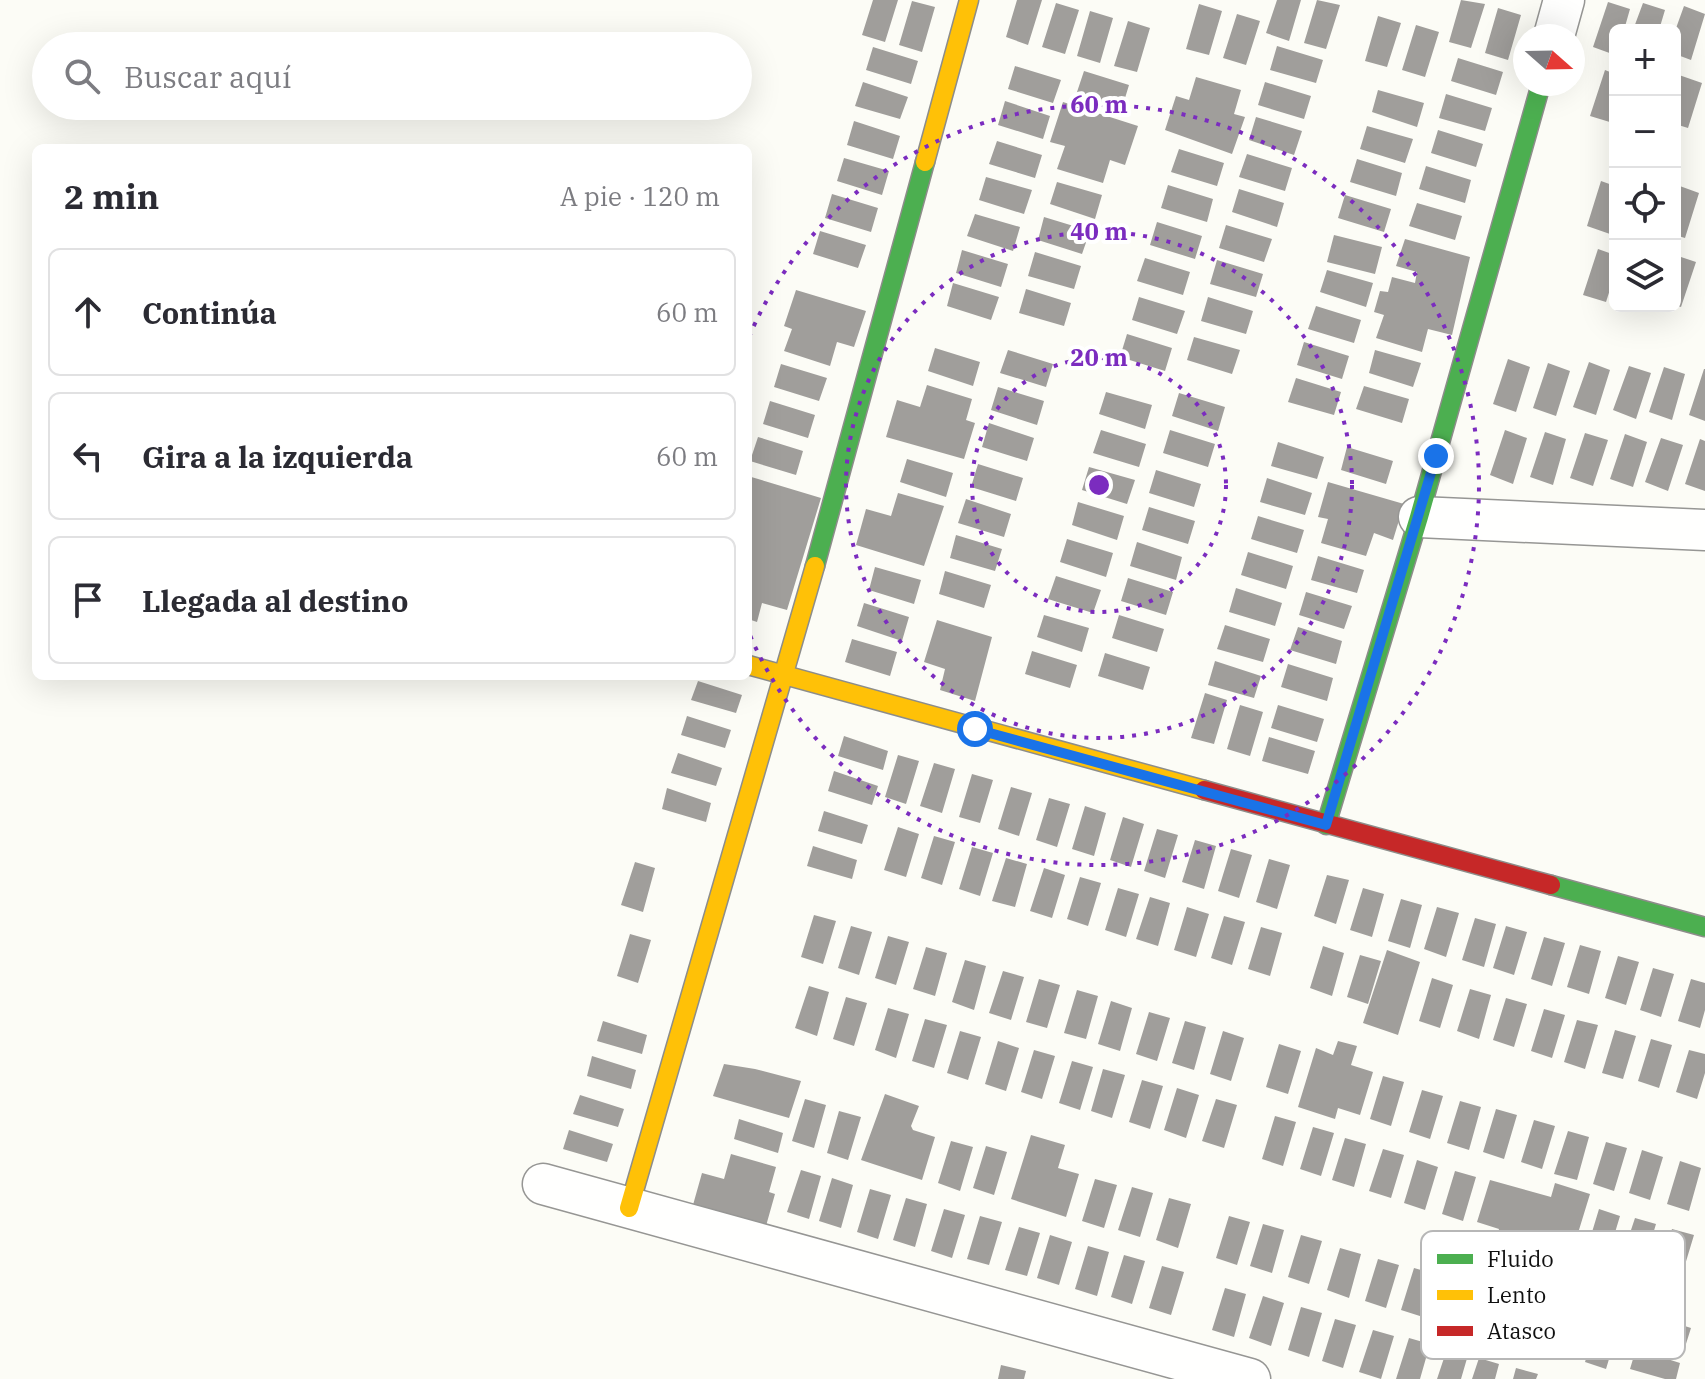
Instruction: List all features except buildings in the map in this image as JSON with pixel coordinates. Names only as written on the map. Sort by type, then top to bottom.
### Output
[{"type":"street","points":[[629,1208],[785,676],[969,0]]},
{"type":"street","points":[[1557,24],[1564,0]]},
{"type":"street","points":[[1326,825],[1419,517],[1538,96]]},
{"type":"street","points":[[1419,517],[1705,530]]},
{"type":"street","points":[[752,666],[1705,927]]},
{"type":"street","points":[[543,1184],[1250,1379]]},
{"type":"traffic: fast","points":[[1326,825],[1419,517],[1538,96]]},
{"type":"traffic: fast","points":[[815,566],[925,162]]},
{"type":"traffic: fast","points":[[1551,885],[1705,927]]},
{"type":"traffic: slow","points":[[925,162],[969,0]]},
{"type":"traffic: slow","points":[[629,1208],[815,566]]},
{"type":"traffic: slow","points":[[752,666],[1204,790]]},
{"type":"traffic: jam","points":[[1204,790],[1551,885]]},
{"type":"route","points":[[975,729],[1326,825],[1436,456]]}]
